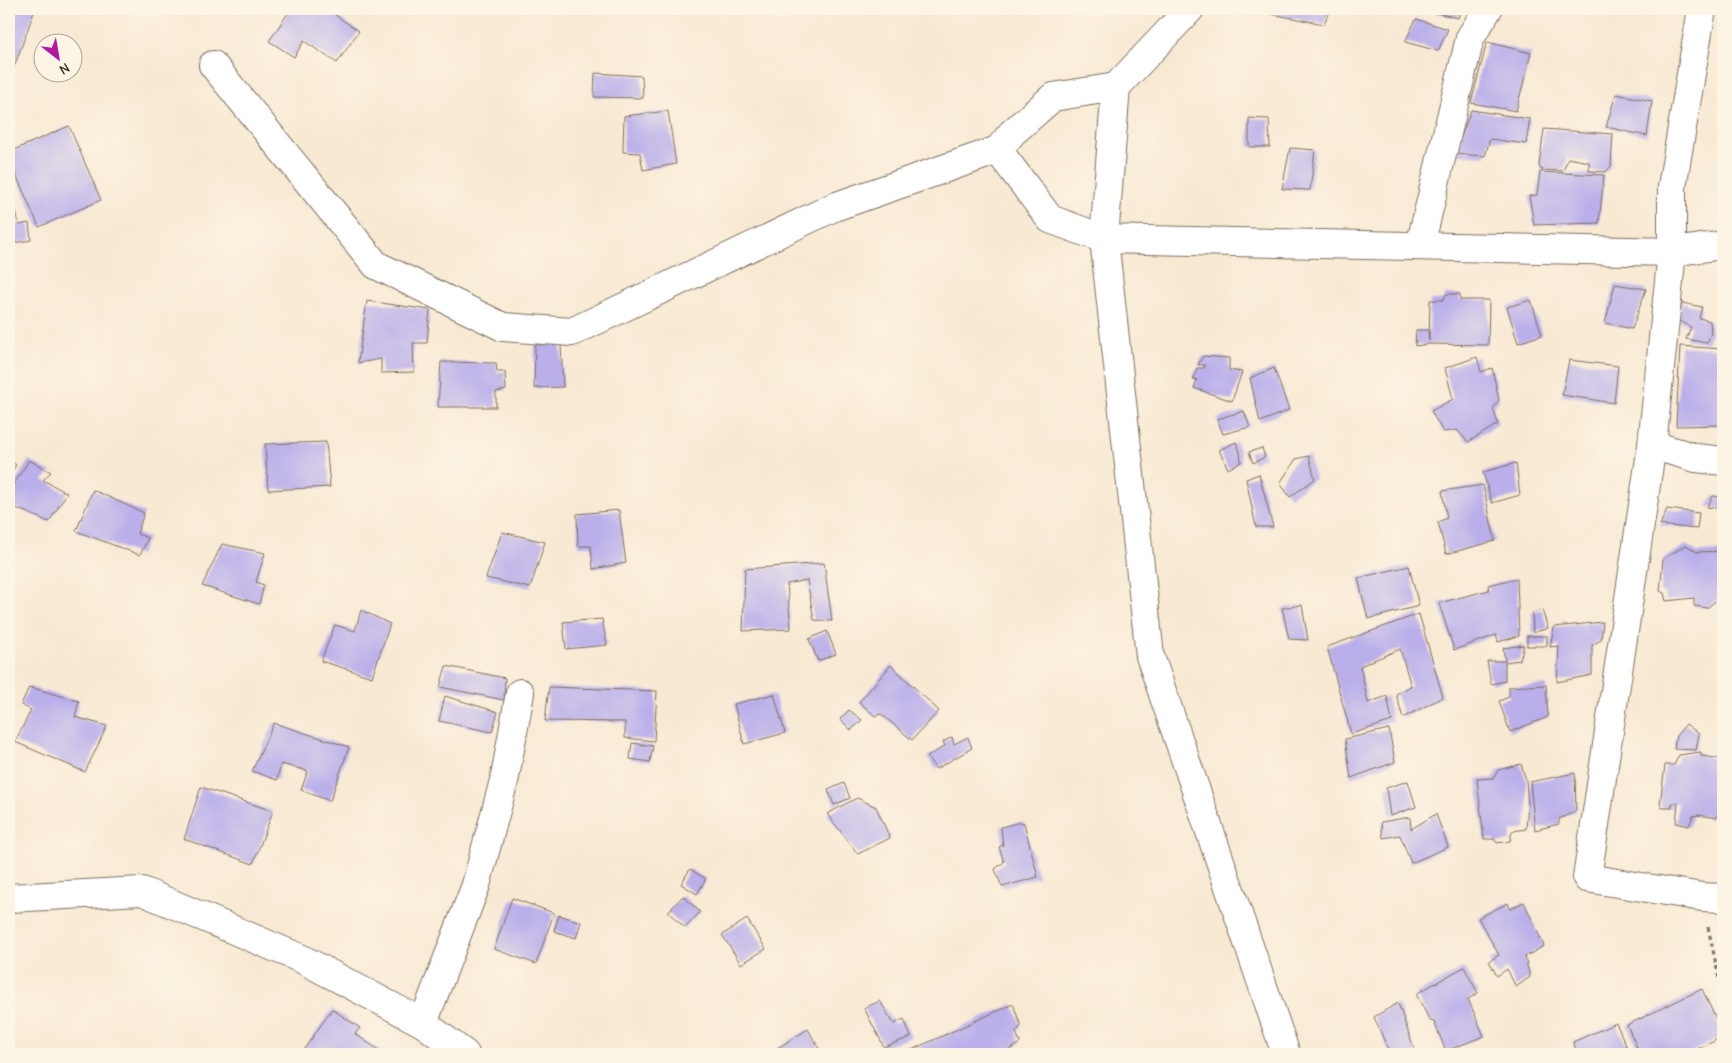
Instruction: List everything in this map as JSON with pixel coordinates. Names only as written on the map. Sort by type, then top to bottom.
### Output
[{"type":"street","points":[[213,65],[376,265],[503,327],[572,332],[834,207],[998,150],[1012,133],[1053,97],[1116,87],[1190,9]]},
{"type":"street","points":[[1420,246],[1470,38],[1488,9]]},
{"type":"street","points":[[1702,9],[1672,187],[1672,252],[1652,445],[1588,878],[1712,898]]},
{"type":"street","points":[[1116,87],[1104,238],[1150,656],[1286,1054]]},
{"type":"street","points":[[998,150],[1050,219],[1104,238],[1672,252],[1723,245]]},
{"type":"street","points":[[1652,445],[1696,458],[1723,461]]},
{"type":"street","points":[[423,1023],[476,885],[505,777],[520,693]]},
{"type":"street","points":[[9,898],[142,891],[302,959],[423,1023],[465,1054]]},
{"type":"path","points":[[1712,898],[1723,997]]},
{"type":"building","points":[[9,9],[35,9],[15,65],[9,63]]},
{"type":"building","points":[[291,9],[339,9],[335,15],[359,31],[337,63],[304,41],[294,57],[269,41]]},
{"type":"building","points":[[1273,9],[1330,9],[1324,24],[1271,14]]},
{"type":"building","points":[[1419,9],[1461,9],[1458,18]]},
{"type":"building","points":[[1416,19],[1448,29],[1438,51],[1405,42]]},
{"type":"building","points":[[1487,42],[1531,53],[1516,111],[1471,103]]},
{"type":"building","points":[[595,73],[642,76],[643,98],[594,97]]},
{"type":"building","points":[[1616,94],[1652,101],[1647,136],[1606,127]]},
{"type":"building","points":[[1471,110],[1530,119],[1526,144],[1490,139],[1485,156],[1455,154]]},
{"type":"building","points":[[668,111],[676,164],[643,170],[640,153],[623,152],[624,116]]},
{"type":"building","points":[[1249,118],[1269,119],[1270,147],[1249,147]]},
{"type":"building","points":[[69,126],[101,200],[39,227],[9,159],[9,152]]},
{"type":"building","points":[[1544,129],[1613,134],[1611,166],[1606,172],[1589,171],[1589,162],[1568,158],[1563,171],[1541,170],[1539,165]]},
{"type":"building","points":[[1290,148],[1315,150],[1310,190],[1282,189]]},
{"type":"building","points":[[1540,172],[1604,175],[1599,223],[1534,225],[1529,196],[1537,195]]},
{"type":"building","points":[[13,195],[19,225],[29,223],[31,240],[9,244],[9,196]]},
{"type":"building","points":[[1615,284],[1646,289],[1632,329],[1605,323]]},
{"type":"building","points":[[1446,294],[1460,294],[1460,300],[1489,300],[1488,345],[1429,344],[1415,346],[1416,330],[1428,330],[1429,341],[1430,300],[1443,300]]},
{"type":"building","points":[[1531,300],[1542,335],[1518,343],[1507,307]]},
{"type":"building","points":[[367,301],[430,310],[427,343],[413,343],[414,372],[381,373],[381,359],[358,363]]},
{"type":"building","points":[[1682,303],[1702,307],[1699,318],[1710,321],[1711,333],[1707,343],[1686,339],[1691,327],[1678,320]]},
{"type":"building","points":[[561,344],[563,387],[534,388],[535,345]]},
{"type":"building","points":[[1680,346],[1723,349],[1723,425],[1676,426]]},
{"type":"building","points":[[1203,356],[1229,358],[1229,370],[1242,372],[1232,401],[1194,388],[1197,380],[1193,379],[1197,368],[1204,368],[1205,365],[1198,365]]},
{"type":"building","points":[[1477,357],[1481,372],[1492,368],[1499,400],[1493,408],[1498,424],[1468,442],[1457,430],[1443,432],[1431,411],[1453,399],[1445,368]]},
{"type":"building","points":[[1569,360],[1618,366],[1614,403],[1562,395]]},
{"type":"building","points":[[441,362],[496,363],[497,372],[505,372],[506,390],[496,392],[496,407],[438,407]]},
{"type":"building","points":[[1274,368],[1289,410],[1260,422],[1250,378]]},
{"type":"building","points":[[1244,411],[1250,427],[1223,434],[1217,419]]},
{"type":"building","points":[[326,442],[330,487],[268,490],[265,444]]},
{"type":"building","points":[[1236,442],[1241,462],[1228,469],[1219,450]]},
{"type":"building","points":[[1262,448],[1265,457],[1253,463],[1249,452]]},
{"type":"building","points":[[1309,456],[1315,479],[1290,497],[1280,483],[1296,459]]},
{"type":"building","points":[[9,459],[16,465],[9,476]]},
{"type":"building","points":[[29,460],[51,472],[43,480],[67,493],[49,522],[9,505],[9,492]]},
{"type":"building","points":[[1516,463],[1520,495],[1492,503],[1483,472]]},
{"type":"building","points":[[1259,474],[1273,527],[1256,527],[1246,479]]},
{"type":"building","points":[[1483,485],[1495,541],[1446,554],[1438,522],[1447,518],[1442,491]]},
{"type":"building","points":[[93,490],[144,513],[137,534],[148,538],[140,555],[76,531]]},
{"type":"building","points":[[1713,496],[1723,497],[1723,509],[1707,507]]},
{"type":"building","points":[[1667,509],[1699,513],[1697,529],[1660,525]]},
{"type":"building","points":[[619,510],[626,563],[593,569],[591,546],[578,546],[577,514]]},
{"type":"building","points":[[502,532],[545,542],[530,588],[486,578]]},
{"type":"building","points":[[222,544],[265,553],[256,582],[264,585],[259,604],[202,586]]},
{"type":"building","points":[[1686,545],[1697,552],[1723,551],[1723,598],[1719,598],[1707,608],[1694,606],[1694,598],[1666,601],[1664,593],[1660,591],[1663,559]]},
{"type":"building","points":[[824,563],[832,621],[814,620],[807,580],[787,584],[791,629],[743,631],[745,569]]},
{"type":"building","points":[[1409,566],[1419,606],[1368,619],[1358,578]]},
{"type":"building","points":[[1517,578],[1519,636],[1498,642],[1496,635],[1454,650],[1439,603],[1489,590],[1488,585]]},
{"type":"building","points":[[1302,605],[1308,640],[1289,639],[1282,608]]},
{"type":"building","points":[[361,610],[390,624],[372,677],[321,661],[335,625],[355,631]]},
{"type":"building","points":[[1542,610],[1548,628],[1533,633],[1532,613]]},
{"type":"building","points":[[1419,614],[1443,697],[1403,718],[1396,694],[1411,686],[1400,649],[1360,666],[1368,703],[1387,696],[1392,721],[1351,734],[1327,647]]},
{"type":"building","points":[[602,619],[607,645],[566,649],[563,622]]},
{"type":"building","points":[[1603,622],[1601,640],[1592,645],[1592,675],[1557,682],[1559,646],[1550,647],[1554,627]]},
{"type":"building","points":[[827,631],[836,654],[818,661],[809,639]]},
{"type":"building","points":[[1527,636],[1547,636],[1547,646],[1527,646]]},
{"type":"building","points":[[1524,645],[1520,660],[1505,662],[1505,681],[1491,684],[1487,661],[1505,661],[1503,648]]},
{"type":"building","points":[[891,665],[939,711],[912,740],[881,714],[875,716],[859,702]]},
{"type":"building","points":[[446,666],[505,678],[504,700],[440,687]]},
{"type":"building","points":[[1546,685],[1548,717],[1510,732],[1499,701],[1509,697],[1509,687]]},
{"type":"building","points":[[29,687],[79,701],[75,717],[107,726],[85,772],[15,742],[31,710],[21,705]]},
{"type":"building","points":[[549,687],[657,691],[654,741],[625,738],[625,722],[545,721]]},
{"type":"building","points":[[774,694],[785,733],[744,744],[734,704]]},
{"type":"building","points":[[445,696],[498,712],[492,732],[439,721]]},
{"type":"building","points":[[849,710],[862,720],[851,730],[840,719]]},
{"type":"building","points":[[274,723],[349,747],[330,801],[301,790],[308,771],[281,764],[277,780],[252,771]]},
{"type":"building","points":[[1686,724],[1699,734],[1696,750],[1674,749],[1676,736]]},
{"type":"building","points":[[1389,729],[1395,762],[1351,778],[1345,739]]},
{"type":"building","points":[[952,737],[954,744],[968,737],[972,748],[936,769],[927,757],[945,746],[943,742]]},
{"type":"building","points":[[632,743],[653,746],[650,762],[630,759]]},
{"type":"building","points":[[1701,752],[1701,756],[1723,759],[1723,774],[1717,818],[1698,815],[1693,816],[1689,826],[1676,823],[1678,803],[1672,803],[1672,808],[1662,808],[1660,804],[1665,765],[1674,765],[1679,755]]},
{"type":"building","points":[[1521,764],[1526,780],[1528,805],[1526,829],[1512,831],[1510,841],[1497,843],[1494,839],[1484,839],[1477,779],[1494,778],[1498,770]]},
{"type":"building","points":[[1575,773],[1576,811],[1559,819],[1559,824],[1535,830],[1530,782]]},
{"type":"building","points":[[1408,781],[1416,807],[1390,816],[1386,788]]},
{"type":"building","points":[[844,783],[850,798],[834,805],[828,790]]},
{"type":"building","points":[[201,787],[273,811],[253,864],[184,839]]},
{"type":"building","points":[[857,798],[876,807],[890,838],[858,854],[827,814]]},
{"type":"building","points":[[1436,814],[1448,847],[1411,863],[1400,835],[1383,838],[1381,822],[1410,817],[1411,829]]},
{"type":"building","points":[[1020,822],[1024,823],[1038,877],[1002,887],[995,869],[1004,862],[999,847],[1003,845],[1001,827]]},
{"type":"building","points":[[690,869],[706,879],[697,894],[681,884]]},
{"type":"building","points":[[683,896],[700,912],[685,928],[668,912]]},
{"type":"building","points":[[512,898],[554,913],[536,964],[494,949]]},
{"type":"building","points":[[1524,902],[1544,946],[1525,957],[1530,977],[1516,987],[1507,969],[1497,976],[1489,961],[1499,955],[1478,918],[1508,903],[1510,909]]},
{"type":"building","points":[[559,915],[581,922],[576,938],[554,931]]},
{"type":"building","points":[[747,919],[766,949],[741,964],[722,935]]},
{"type":"building","points":[[1464,967],[1478,993],[1468,999],[1484,1036],[1446,1051],[1434,1022],[1430,1021],[1416,994]]},
{"type":"building","points":[[1702,989],[1723,1037],[1687,1054],[1640,1054],[1627,1025]]},
{"type":"building","points":[[880,1001],[894,1024],[904,1019],[911,1037],[884,1047],[864,1008]]},
{"type":"building","points":[[1398,1003],[1416,1054],[1390,1054],[1374,1017]]},
{"type":"building","points":[[1013,1004],[1021,1026],[1016,1032],[1020,1043],[1003,1054],[999,1050],[989,1054],[911,1054],[909,1051]]},
{"type":"building","points":[[332,1009],[360,1028],[355,1034],[382,1052],[380,1054],[301,1054]]},
{"type":"building","points":[[1616,1023],[1630,1054],[1578,1054],[1573,1042]]},
{"type":"building","points":[[808,1029],[822,1054],[772,1054],[771,1052]]}]
